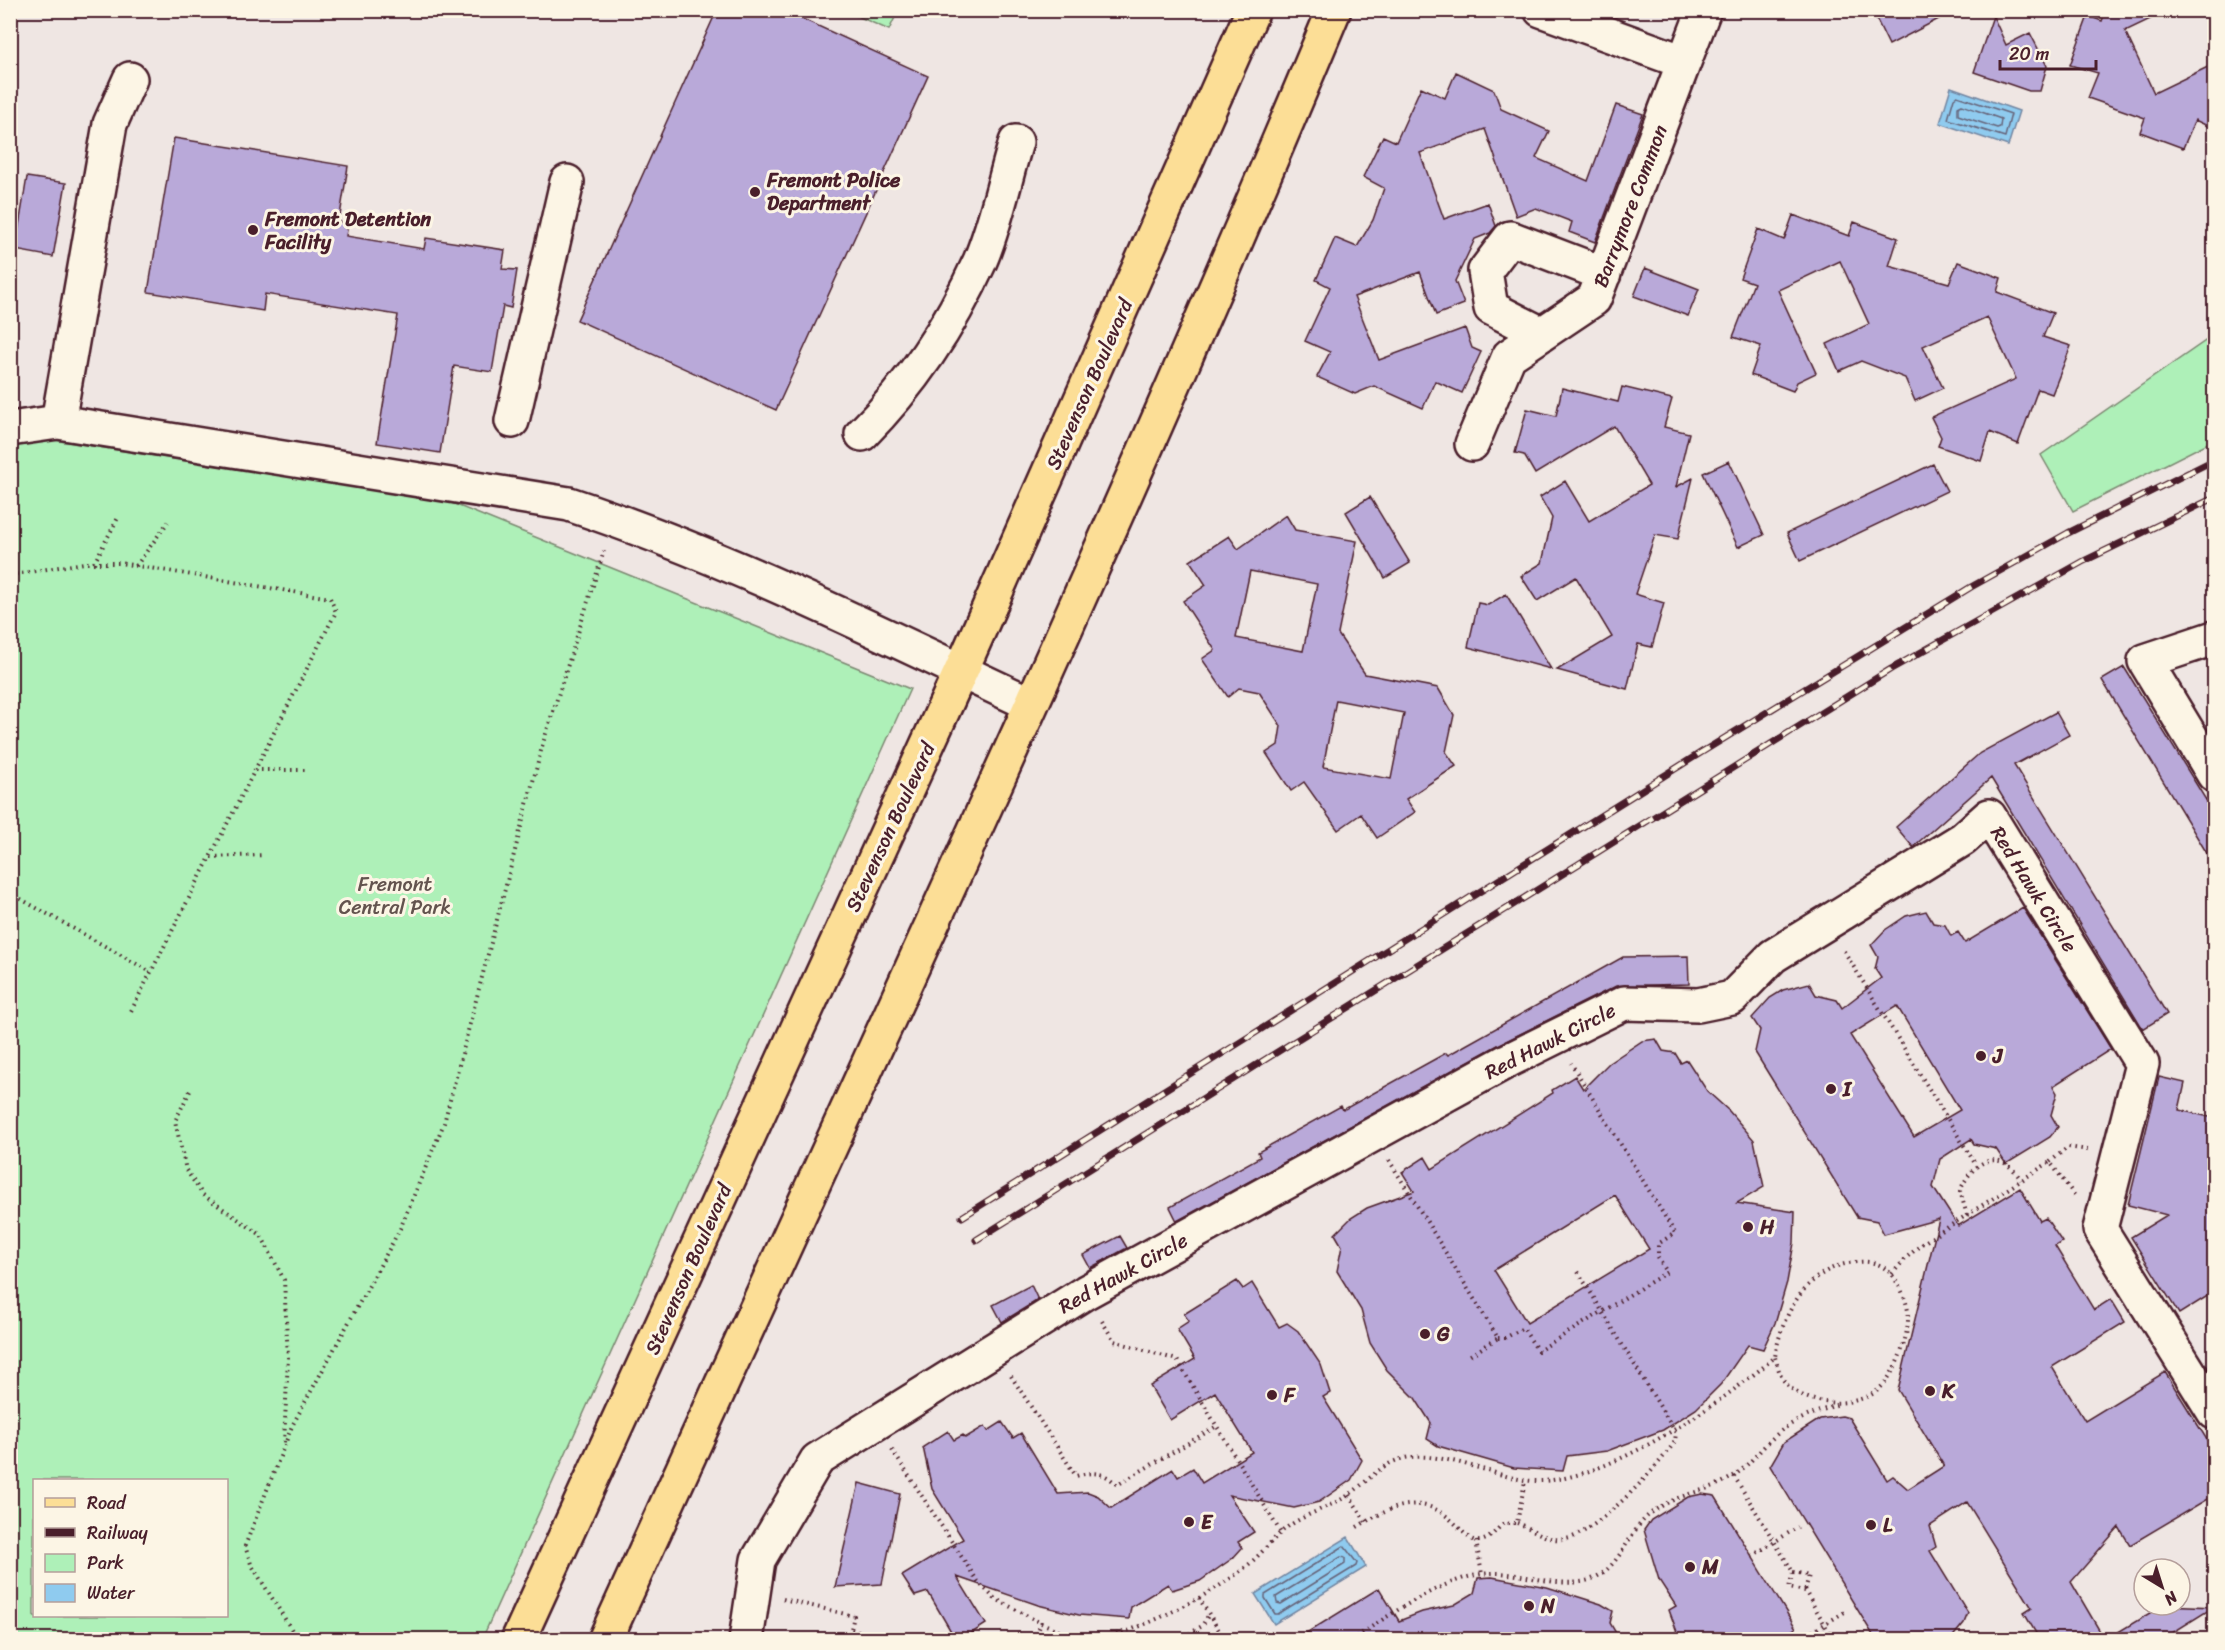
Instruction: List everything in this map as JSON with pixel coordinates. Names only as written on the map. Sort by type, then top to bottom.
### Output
[{"type":"main road","name":"Stevenson Boulevard","points":[[518,1640],[961,671],[1191,155],[1253,10]]},
{"type":"main road","points":[[604,1640],[1031,704],[1236,244],[1334,10]]},
{"type":"street","points":[[1541,10],[1684,62]]},
{"type":"street","name":"Barrymore Common","points":[[1472,444],[1509,356],[1594,299],[1704,10]]},
{"type":"street","points":[[58,422],[110,124],[130,79]]},
{"type":"street","points":[[862,434],[897,399],[932,351],[980,260],[1016,142]]},
{"type":"street","points":[[512,421],[567,182]]},
{"type":"street","points":[[1542,334],[1491,308],[1485,271],[1510,238],[1604,274]]},
{"type":"street","points":[[10,429],[58,422],[569,504],[643,528],[770,583],[1031,704]]},
{"type":"street","points":[[2214,638],[2145,661],[2214,775]]},
{"type":"street","name":"Red Hawk Circle","points":[[746,1640],[758,1560],[817,1460],[1086,1292],[1555,1038],[1624,1003],[1698,1005],[1732,998],[1773,956],[1963,839],[1989,816],[2142,1064],[2100,1229]]},
{"type":"street","points":[[2100,1229],[2214,1412]]},
{"type":"path","points":[[94,563],[119,516]]},
{"type":"path","points":[[298,1640],[251,1564],[245,1546],[292,1426],[400,1229],[444,1123],[543,743],[614,519]]},
{"type":"path","points":[[136,566],[168,522]]},
{"type":"path","points":[[10,575],[94,563],[136,566],[330,598],[336,612],[130,1013]]},
{"type":"path","points":[[255,770],[308,770]]},
{"type":"path","points":[[210,857],[264,855]]},
{"type":"path","points":[[10,893],[151,972]]},
{"type":"path","points":[[1826,922],[1976,1165]]},
{"type":"path","points":[[1469,1356],[1498,1338],[1504,1338],[1523,1328],[1538,1352],[1667,1272],[1659,1258],[1658,1244],[1675,1233],[1555,1038]]},
{"type":"path","points":[[190,1091],[175,1121],[186,1170],[203,1195],[261,1235],[284,1280],[288,1358],[284,1447]]},
{"type":"path","points":[[1374,1136],[1498,1338]]},
{"type":"path","points":[[1892,1274],[1923,1243],[2050,1162],[2068,1147],[2118,1158]]},
{"type":"path","points":[[1967,1215],[1960,1191],[1966,1175],[1976,1165],[2000,1161],[2011,1166],[2021,1180]]},
{"type":"path","points":[[2050,1162],[2100,1229]]},
{"type":"path","points":[[1352,1640],[1425,1596],[1458,1580],[1482,1574],[1513,1574],[1582,1582],[1607,1569],[1639,1523],[1672,1499],[1717,1486],[1734,1476],[1776,1434],[1794,1423],[1875,1392],[1885,1383],[1900,1353],[1905,1337],[1908,1310],[1904,1295],[1892,1274],[1885,1268],[1867,1261],[1849,1262],[1822,1273],[1802,1292],[1789,1312],[1777,1342],[1775,1357],[1782,1378],[1796,1392],[1816,1400],[1840,1404]]},
{"type":"path","points":[[1358,1527],[1400,1505],[1423,1506],[1445,1514],[1466,1535],[1476,1541],[1488,1539],[1504,1523],[1517,1523],[1555,1539],[1575,1537],[1586,1531],[1625,1499],[1672,1448],[1676,1433],[1577,1270]]},
{"type":"path","points":[[1086,1292],[1114,1341],[1177,1359],[1281,1533]]},
{"type":"path","points":[[994,1349],[1076,1476],[1095,1472],[1107,1476],[1117,1485],[1217,1426]]},
{"type":"path","points":[[875,1424],[978,1582],[994,1598],[1041,1623],[1086,1637],[1107,1636],[1139,1626],[1199,1598],[1248,1565],[1295,1522],[1349,1495],[1378,1471],[1397,1460],[1426,1457],[1525,1480],[1553,1481],[1586,1473],[1623,1457],[1673,1429],[1741,1385],[1775,1357]]},
{"type":"path","points":[[1734,1476],[1793,1572],[1789,1588],[1805,1591]]},
{"type":"path","points":[[1517,1523],[1525,1480]]},
{"type":"path","points":[[1349,1495],[1366,1522]]},
{"type":"path","points":[[1752,1556],[1798,1527]]},
{"type":"path","points":[[1476,1541],[1482,1574]]},
{"type":"path","points":[[1793,1572],[1809,1575],[1805,1591],[1834,1640]]},
{"type":"path","points":[[752,1592],[854,1616],[848,1640]]},
{"type":"path","points":[[1199,1598],[1225,1640]]},
{"type":"path","points":[[1802,1638],[1848,1610]]},
{"type":"path","points":[[1179,1640],[1202,1626],[1209,1614]]},
{"type":"path","points":[[1035,1640],[1041,1623]]},
{"type":"path","points":[[851,1629],[890,1640]]},
{"type":"green space","points":[[846,11],[898,11],[889,30]]},
{"type":"green space","points":[[2214,335],[2214,440],[2073,511],[2041,455]]},
{"type":"green space","name":"Fremont Central Park","points":[[47,439],[449,502],[910,689],[482,1639],[11,1639],[11,446]]},
{"type":"water","points":[[1951,87],[2019,111],[2008,146],[1940,123]]},
{"type":"water","points":[[1348,1537],[1366,1567],[1274,1624],[1255,1594]]},
{"type":"building","name":"Fremont Police Department","points":[[717,10],[783,10],[928,76],[776,410],[577,320]]},
{"type":"building","points":[[1872,10],[1956,10],[1889,45]]},
{"type":"building","points":[[2106,10],[2169,10],[2125,31],[2154,93],[2214,64],[2214,129],[2195,120],[2183,148],[2140,132],[2145,118],[2088,98],[2098,73],[2070,65],[2088,16],[2102,21]]},
{"type":"building","points":[[1993,16],[2006,45],[2030,33],[2047,66],[2040,91],[2029,91],[1974,72]]},
{"type":"building","points":[[1456,72],[1494,90],[1501,109],[1549,131],[1536,158],[1588,181],[1616,105],[1643,114],[1595,242],[1569,232],[1572,222],[1536,208],[1516,216],[1485,129],[1420,153],[1444,219],[1488,203],[1496,226],[1490,233],[1475,239],[1455,281],[1464,304],[1436,315],[1420,272],[1354,297],[1379,360],[1465,328],[1472,348],[1481,352],[1462,393],[1435,381],[1423,408],[1374,386],[1355,394],[1317,377],[1330,352],[1305,341],[1330,287],[1316,280],[1335,238],[1357,247],[1373,220],[1384,188],[1363,177],[1383,136],[1396,142],[1421,87],[1445,98]]},
{"type":"building","name":"Fremont Detention Facility","points":[[174,138],[348,166],[339,222],[348,224],[346,236],[424,249],[426,238],[505,250],[502,269],[517,270],[511,308],[503,306],[492,372],[454,366],[440,453],[377,443],[398,315],[265,294],[263,311],[148,292]]},
{"type":"building","points":[[27,177],[66,183],[53,257],[15,250]]},
{"type":"building","points":[[1793,215],[1849,236],[1854,222],[1898,238],[1889,266],[1949,283],[1958,262],[2001,278],[1997,292],[2053,313],[2043,337],[2071,346],[2052,394],[2038,389],[2018,444],[1990,432],[1981,461],[1938,446],[1941,437],[1931,417],[2016,379],[1987,317],[1923,346],[1943,388],[1915,401],[1905,378],[1861,361],[1839,371],[1827,344],[1869,324],[1840,261],[1778,290],[1816,373],[1797,382],[1793,391],[1751,375],[1761,346],[1733,337],[1754,283],[1740,278],[1758,229],[1784,240]]},
{"type":"building","points":[[1645,268],[1699,289],[1688,316],[1634,296]]},
{"type":"building","points":[[1622,387],[1672,399],[1664,427],[1689,433],[1676,487],[1693,478],[1678,539],[1655,535],[1635,594],[1664,603],[1652,647],[1638,644],[1627,689],[1557,670],[1612,637],[1576,577],[1537,601],[1521,576],[1542,563],[1552,518],[1540,497],[1565,481],[1589,521],[1649,485],[1614,426],[1535,474],[1524,455],[1515,453],[1527,409],[1556,416],[1562,388],[1618,402]]},
{"type":"building","points":[[1729,461],[1764,535],[1738,547],[1703,473]]},
{"type":"building","points":[[1933,464],[1947,491],[1800,561],[1787,533]]},
{"type":"building","points":[[1370,497],[1410,563],[1385,578],[1346,512]]},
{"type":"building","points":[[1286,515],[1295,530],[1357,541],[1338,634],[1365,674],[1438,688],[1454,715],[1446,752],[1456,766],[1406,799],[1415,812],[1377,838],[1361,814],[1338,830],[1304,782],[1291,791],[1266,753],[1278,745],[1281,726],[1259,692],[1239,688],[1228,697],[1202,659],[1215,650],[1183,601],[1206,585],[1190,561],[1229,536],[1238,549]],"holes":[[[1250,571],[1317,584],[1303,651],[1236,638]],[[1336,700],[1404,713],[1391,779],[1323,767]]]},
{"type":"building","points":[[1506,594],[1551,669],[1468,647],[1478,603],[1488,605]]},
{"type":"building","points":[[2124,667],[2214,813],[2214,865],[2102,680]]},
{"type":"building","points":[[2056,712],[2069,735],[2014,765],[2167,1014],[2143,1029],[1991,778],[1913,847],[1896,827],[1980,753]]},
{"type":"building","points":[[2023,908],[2111,1049],[2053,1086],[2057,1093],[2051,1115],[2058,1127],[2050,1137],[2006,1164],[1996,1149],[1974,1144],[1971,1139],[1940,1159],[1933,1187],[1958,1226],[2020,1188],[2040,1221],[2046,1218],[2062,1242],[2055,1246],[2094,1310],[2111,1299],[2125,1322],[2052,1367],[2085,1421],[2165,1372],[2214,1451],[2214,1495],[2130,1545],[2119,1527],[2071,1582],[2105,1640],[2040,1640],[2024,1613],[2032,1608],[1967,1502],[1930,1526],[1936,1547],[1930,1551],[1968,1613],[1964,1623],[1950,1640],[1876,1640],[1770,1466],[1784,1442],[1820,1419],[1842,1416],[1849,1418],[1887,1480],[1893,1476],[1908,1489],[1944,1466],[1898,1390],[1939,1219],[1884,1234],[1877,1221],[1857,1217],[1755,1052],[1760,1030],[1752,1018],[1770,998],[1783,990],[1809,983],[1816,995],[1837,1000],[1842,1008],[1881,978],[1875,969],[1878,957],[1871,945],[1885,930],[1906,916],[1926,911],[1933,923],[1945,925],[1951,936],[1958,932],[1965,943]],"holes":[[[1897,1006],[1960,1110],[1914,1137],[1850,1035]]]},
{"type":"building","points":[[1688,956],[1689,984],[1616,986],[1500,1044],[1177,1221],[1170,1207],[1260,1157],[1258,1152],[1341,1106],[1343,1110],[1446,1053],[1448,1055],[1623,957]]},
{"type":"building","points":[[1656,1039],[1663,1051],[1675,1053],[1681,1063],[1687,1060],[1707,1091],[1729,1111],[1754,1140],[1764,1187],[1737,1203],[1795,1212],[1794,1243],[1787,1282],[1775,1323],[1763,1349],[1748,1345],[1721,1384],[1696,1409],[1663,1430],[1607,1451],[1567,1456],[1563,1471],[1514,1468],[1438,1446],[1427,1439],[1431,1423],[1415,1398],[1387,1370],[1370,1343],[1361,1310],[1337,1271],[1342,1246],[1335,1234],[1351,1218],[1367,1208],[1414,1191],[1402,1172],[1425,1157],[1432,1169],[1553,1093],[1552,1090],[1575,1076],[1583,1089],[1609,1063],[1642,1041]],"holes":[[[1615,1195],[1649,1249],[1527,1323],[1494,1270]]]},
{"type":"building","points":[[2159,1077],[2185,1083],[2179,1110],[2214,1118],[2214,1292],[2179,1314],[2131,1237],[2167,1215],[2128,1205]]},
{"type":"building","points":[[1120,1236],[1127,1248],[1090,1268],[1083,1255]]},
{"type":"building","points":[[1237,1281],[1243,1289],[1252,1283],[1279,1327],[1287,1323],[1298,1331],[1321,1365],[1330,1393],[1323,1397],[1362,1460],[1351,1480],[1319,1502],[1294,1508],[1229,1495],[1254,1532],[1238,1542],[1242,1548],[1233,1558],[1200,1581],[1172,1590],[1168,1584],[1131,1607],[1129,1619],[1079,1615],[1038,1605],[957,1577],[986,1624],[961,1640],[956,1640],[928,1592],[915,1596],[902,1576],[963,1539],[932,1489],[923,1447],[948,1431],[954,1440],[963,1435],[965,1438],[985,1426],[988,1431],[1002,1422],[1013,1438],[1021,1433],[1058,1494],[1088,1492],[1098,1496],[1111,1508],[1173,1469],[1178,1477],[1193,1468],[1202,1483],[1252,1452],[1215,1392],[1170,1420],[1150,1386],[1195,1359],[1177,1329],[1189,1321],[1184,1314]]},
{"type":"building","points":[[1031,1285],[1038,1300],[1002,1322],[993,1305]]},
{"type":"building","points":[[859,1483],[900,1494],[882,1584],[835,1587]]},
{"type":"building","name":"M","points":[[1702,1494],[1715,1496],[1796,1628],[1777,1640],[1680,1640],[1669,1610],[1676,1606],[1659,1580],[1644,1530],[1651,1520],[1688,1497]]},
{"type":"building","name":"N","points":[[1492,1577],[1547,1587],[1601,1604],[1613,1611],[1610,1623],[1620,1640],[1295,1640],[1379,1588],[1399,1621],[1422,1612],[1454,1605],[1474,1593],[1478,1578]]},
{"type":"building","points":[[2192,1606],[2214,1607],[2161,1640],[2105,1640],[2143,1617],[2192,1617]]},
{"type":"railway","points":[[962,1217],[1702,752],[1971,587],[2068,533],[2214,460]]},
{"type":"railway","points":[[976,1240],[1891,669],[2084,561],[2214,498]]},
{"type":"place","name":"Fremont Police Department","points":[[755,192]]},
{"type":"place","name":"Fremont Detention Facility","points":[[253,230]]},
{"type":"place","name":"J","points":[[1981,1056]]},
{"type":"place","name":"I","points":[[1831,1089]]},
{"type":"place","name":"H","points":[[1748,1227]]},
{"type":"place","name":"G","points":[[1425,1334]]},
{"type":"place","name":"K","points":[[1930,1391]]},
{"type":"place","name":"F","points":[[1272,1395]]},
{"type":"place","name":"E","points":[[1189,1522]]},
{"type":"place","name":"L","points":[[1871,1525]]},
{"type":"place","name":"M","points":[[1690,1567]]},
{"type":"place","name":"N","points":[[1529,1606]]}]
